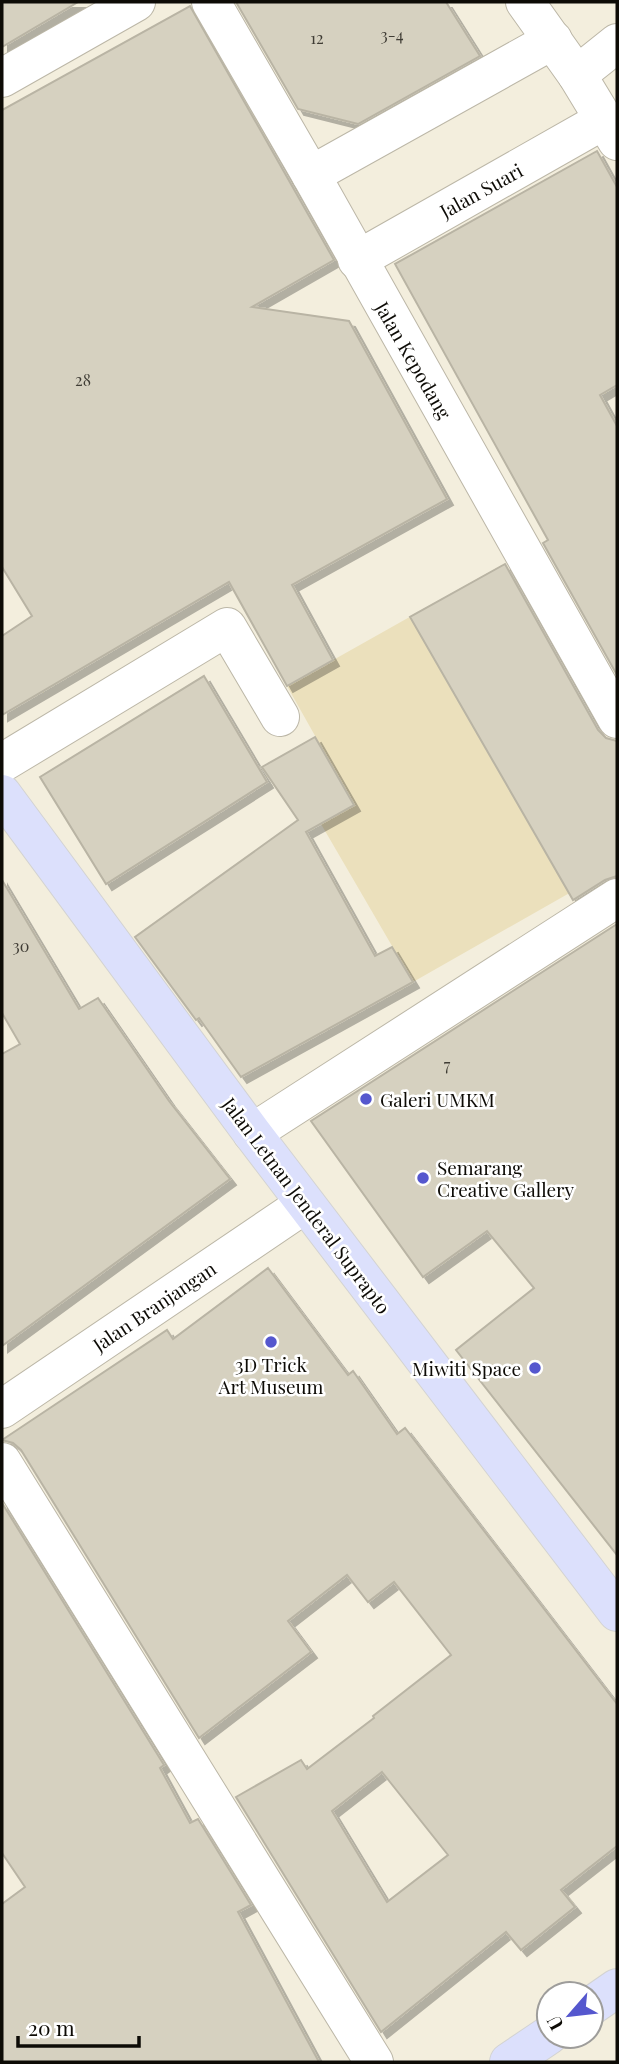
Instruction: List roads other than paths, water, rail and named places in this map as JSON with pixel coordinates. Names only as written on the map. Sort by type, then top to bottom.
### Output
[{"type":"main road","name":"Jalan Letnan Jenderal Suprapto","points":[[2,794],[305,1204],[617,1612]]},
{"type":"main road","points":[[509,2062],[535,2044]]},
{"type":"street","points":[[2,78],[136,2]]},
{"type":"street","name":"Jalan Kepodang","points":[[211,2],[617,719]]},
{"type":"street","points":[[525,2],[577,75],[611,131]]},
{"type":"street","points":[[311,175],[553,40]]},
{"type":"street","points":[[577,75],[617,43]]},
{"type":"street","name":"Jalan Suari","points":[[357,260],[611,131]]},
{"type":"street","points":[[2,762],[227,627],[281,717]]},
{"type":"street","points":[[252,1133],[617,898]]},
{"type":"street","name":"Jalan Branjangan","points":[[2,1409],[305,1204]]},
{"type":"street","points":[[2,1462],[374,2062]]},
{"type":"place","name":"Galeri UMKM","points":[[366,1099]]},
{"type":"place","name":"Semarang Creative Gallery","points":[[423,1178]]},
{"type":"place","name":"3D Trick Art Museum","points":[[271,1342]]},
{"type":"place","name":"Miwiti Space","points":[[535,1368]]}]
